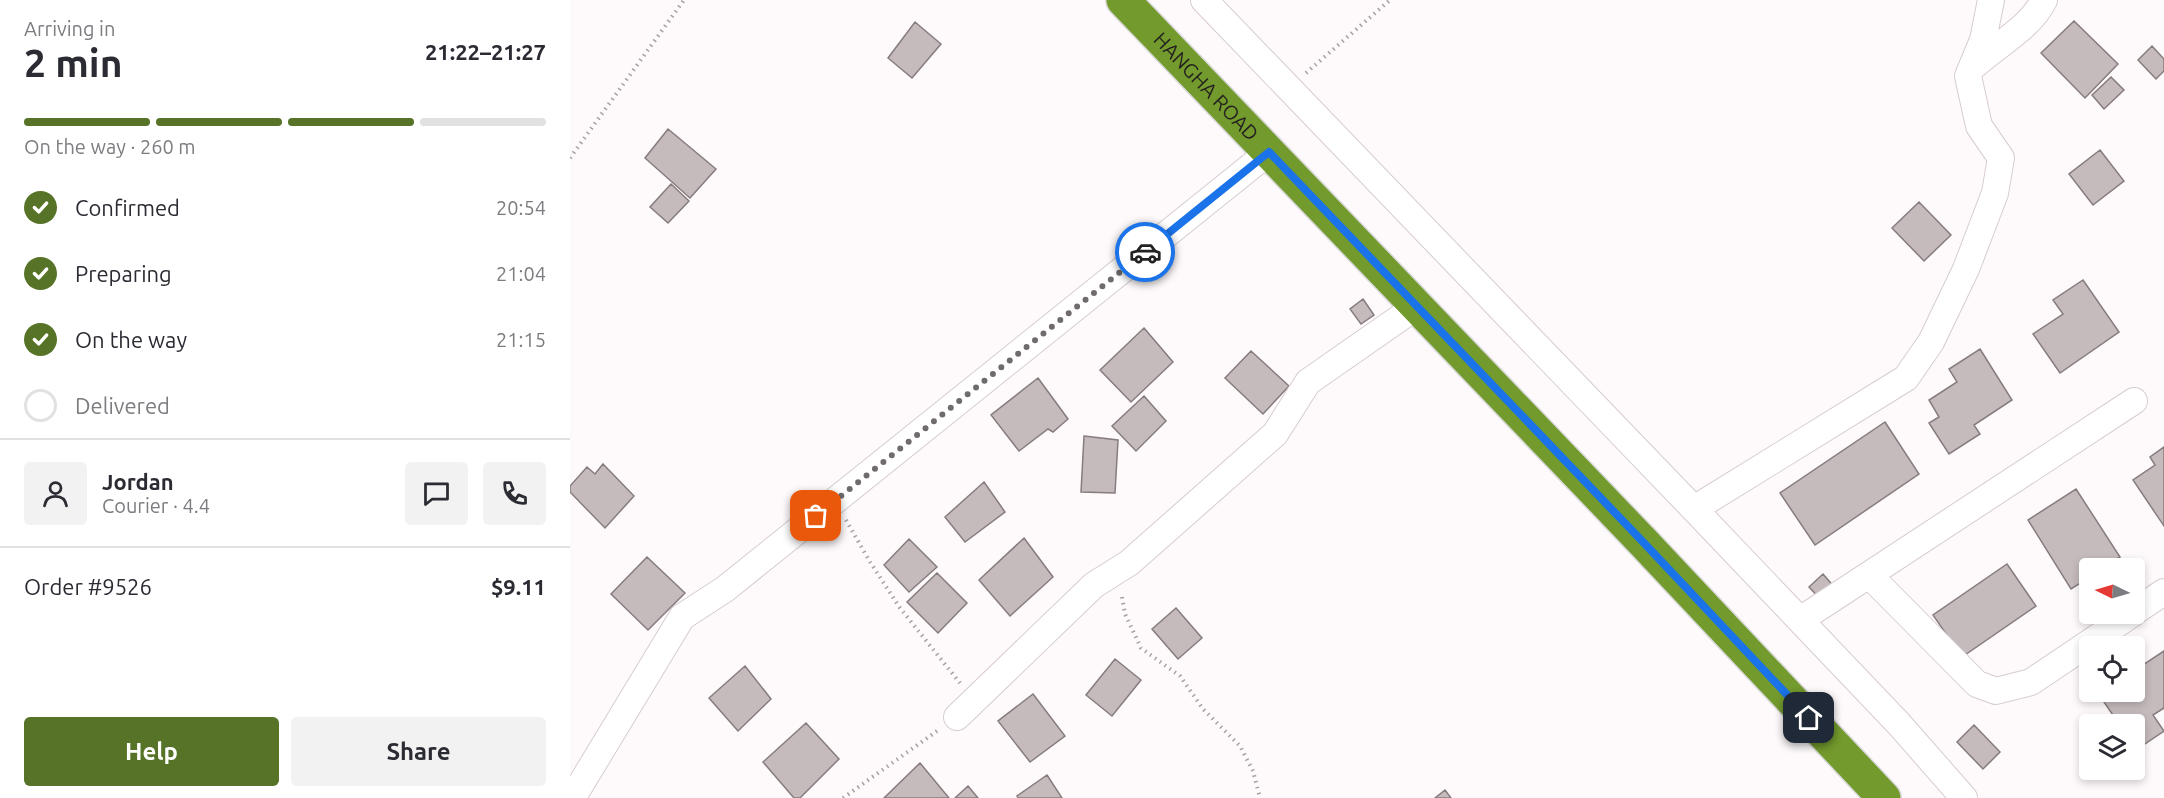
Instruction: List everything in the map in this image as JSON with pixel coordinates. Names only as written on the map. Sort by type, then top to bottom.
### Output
[{"type":"highway","name":"HANGHA ROAD","points":[[1124,0],[1636,535],[1873,794]]},
{"type":"street","points":[[1204,0],[1800,620],[1899,724],[1964,798]]},
{"type":"street","points":[[1694,509],[1906,378],[1931,342],[1966,269],[1995,193],[2001,158],[1979,126],[1968,76],[1983,40],[1991,0]]},
{"type":"street","points":[[1971,69],[1994,47],[2018,30],[2039,9],[2044,0]]},
{"type":"street","points":[[570,797],[576,792],[682,617],[725,589],[1269,152]]},
{"type":"street","points":[[966,708],[1094,585],[1129,563],[1275,434],[1308,382],[1417,306]]},
{"type":"street","points":[[1800,620],[2134,401]]},
{"type":"street","points":[[1869,575],[1977,684],[1996,691],[2031,682],[2117,624]]},
{"type":"street","points":[[2145,605],[2164,592]]},
{"type":"path","points":[[570,158],[684,0]]},
{"type":"path","points":[[1290,88],[1390,0]]},
{"type":"path","points":[[835,501],[870,562],[966,708],[843,798]]},
{"type":"path","points":[[1114,572],[1121,590],[1125,614],[1141,648],[1180,676],[1203,709],[1240,747],[1253,771],[1260,798]]},
{"type":"building","points":[[2074,21],[2118,64],[2085,98],[2041,53]]},
{"type":"building","points":[[915,22],[941,44],[912,78],[888,58]]},
{"type":"building","points":[[2152,46],[2164,59],[2164,71],[2156,79],[2138,60]]},
{"type":"building","points":[[2111,77],[2124,90],[2104,109],[2092,95]]},
{"type":"building","points":[[668,129],[716,169],[690,198],[645,158]]},
{"type":"building","points":[[2100,150],[2124,181],[2093,205],[2069,174]]},
{"type":"building","points":[[671,184],[689,201],[668,223],[650,207]]},
{"type":"building","points":[[1919,202],[1951,235],[1924,261],[1892,228]]},
{"type":"building","points":[[2083,280],[2119,332],[2060,373],[2033,334],[2063,314],[2053,300]]},
{"type":"building","points":[[1363,299],[1374,315],[1361,324],[1350,309]]},
{"type":"building","points":[[1144,328],[1173,362],[1131,402],[1100,370]]},
{"type":"building","points":[[1980,349],[2012,400],[1974,425],[1980,434],[1949,454],[1929,423],[1939,417],[1929,400],[1957,382],[1949,369]]},
{"type":"building","points":[[1251,351],[1289,386],[1263,414],[1225,378]]},
{"type":"building","points":[[1038,378],[1068,419],[1053,432],[1048,429],[1019,451],[991,415]]},
{"type":"building","points":[[1144,396],[1166,421],[1136,451],[1112,426]]},
{"type":"building","points":[[1885,422],[1919,474],[1815,545],[1780,493]]},
{"type":"building","points":[[1084,436],[1118,440],[1115,493],[1081,492]]},
{"type":"building","points":[[2164,447],[2164,526],[2133,480],[2155,465],[2150,457]]},
{"type":"building","points":[[603,464],[634,496],[605,528],[570,492],[570,486],[587,467],[595,474]]},
{"type":"building","points":[[984,482],[1005,512],[965,542],[945,517]]},
{"type":"building","points":[[2076,489],[2120,557],[2079,558],[2079,584],[2071,589],[2028,520]]},
{"type":"building","points":[[1024,538],[1053,577],[1010,616],[979,580]]},
{"type":"building","points":[[909,539],[937,567],[909,592],[884,565]]},
{"type":"building","points":[[647,557],[685,593],[648,630],[611,594]]},
{"type":"building","points":[[2007,564],[2036,606],[1962,657],[1933,615]]},
{"type":"building","points":[[937,573],[967,603],[938,633],[907,602]]},
{"type":"building","points":[[1823,574],[1835,588],[1821,600],[1809,587]]},
{"type":"building","points":[[1176,608],[1202,638],[1178,659],[1152,629]]},
{"type":"building","points":[[2164,651],[2164,708],[2153,715],[2164,731],[2145,744],[2145,714],[2112,714],[2104,702],[2145,702],[2145,664]]},
{"type":"building","points":[[1115,659],[1141,680],[1112,716],[1086,695]]},
{"type":"building","points":[[745,666],[771,699],[738,731],[709,698]]},
{"type":"building","points":[[1033,694],[1065,736],[1030,762],[998,721]]},
{"type":"building","points":[[806,723],[839,759],[800,798],[794,798],[763,762]]},
{"type":"building","points":[[1974,725],[2000,752],[1983,769],[1957,742]]},
{"type":"building","points":[[920,763],[949,798],[884,798]]},
{"type":"building","points":[[1047,775],[1062,798],[1018,798],[1017,796]]},
{"type":"building","points":[[968,786],[978,798],[955,798]]},
{"type":"building","points":[[1445,790],[1451,798],[1435,798]]},
{"type":"way so far","points":[[816,516],[1145,252]]},
{"type":"route","points":[[1145,252],[1269,152],[1809,718]]}]
